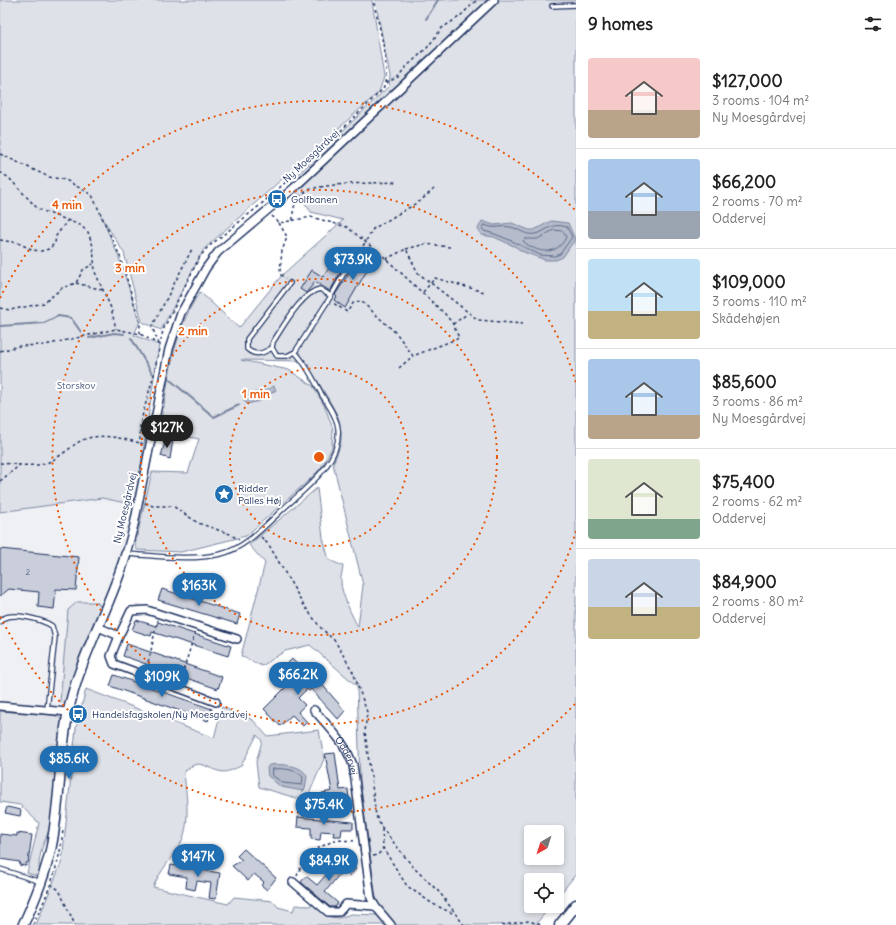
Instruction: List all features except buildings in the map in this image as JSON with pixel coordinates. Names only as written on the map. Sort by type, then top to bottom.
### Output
[{"type":"main road","points":[[560,925],[576,905]]},
{"type":"street","name":"Ny Moesgårdvej","points":[[23,925],[42,883],[51,847],[58,776],[68,712],[80,672],[120,577],[139,501],[169,349],[181,313],[206,268],[218,252],[295,187],[494,0]]},
{"type":"street","points":[[216,702],[116,666],[112,662],[111,656],[131,612],[147,610],[237,639]]},
{"type":"street","points":[[98,627],[119,636]]},
{"type":"street","points":[[0,706],[68,712]]},
{"type":"street","name":"Oddervej","points":[[314,710],[340,739],[348,752],[353,765],[371,898],[375,906],[391,925]]},
{"type":"street","points":[[293,882],[328,912],[339,912],[346,904],[375,906]]},
{"type":"lane","points":[[552,6],[576,5]]},
{"type":"lane","points":[[330,296],[320,289],[312,290],[298,305],[273,342],[272,348],[274,353],[282,358],[295,352],[357,256]]},
{"type":"lane","points":[[272,348],[256,354],[251,353],[247,349],[247,339],[290,283]]},
{"type":"lane","points":[[126,554],[200,557],[222,554],[244,544],[317,476],[336,449],[338,427],[304,363],[295,352]]},
{"type":"lane","points":[[0,622],[2,619],[10,616],[40,620],[52,626],[55,637],[47,710]]},
{"type":"lane","points":[[0,869],[42,883]]},
{"type":"path","points":[[140,443],[140,424],[154,374],[163,330],[199,258],[207,248],[259,206],[315,156],[380,94],[386,83],[382,41],[373,0]]},
{"type":"path","points":[[386,83],[398,77],[405,68],[427,48],[442,28],[459,17],[477,0]]},
{"type":"path","points":[[0,154],[49,177],[66,180],[92,195],[120,256],[140,323],[140,334]]},
{"type":"path","points":[[0,172],[9,178],[38,209],[80,225],[88,232],[93,246],[95,272],[111,308],[116,329]]},
{"type":"path","points":[[293,220],[292,210],[297,200],[308,191],[322,187],[397,182]]},
{"type":"path","points":[[357,256],[373,229],[420,200],[434,189]]},
{"type":"path","points":[[279,223],[305,217],[316,218],[346,227],[386,259],[445,314],[453,324],[459,338],[413,356],[399,368]]},
{"type":"path","points":[[274,218],[279,223],[286,235],[286,240],[282,251],[280,270],[281,275],[290,283]]},
{"type":"path","points":[[0,240],[18,244],[33,250],[41,251],[49,249],[55,243],[55,238],[67,221]]},
{"type":"path","points":[[386,259],[406,249],[425,244],[450,246]]},
{"type":"path","points":[[159,344],[152,327],[192,249]]},
{"type":"path","points":[[406,249],[418,273],[430,284],[478,320],[523,324]]},
{"type":"path","points":[[76,283],[83,270],[94,263]]},
{"type":"path","points":[[423,292],[435,278],[484,292]]},
{"type":"path","points":[[0,308],[10,310],[44,303],[62,288],[76,283],[103,290]]},
{"type":"path","points":[[328,300],[347,312],[354,302],[361,300],[397,334],[413,356]]},
{"type":"path","points":[[453,324],[468,313]]},
{"type":"path","points":[[0,351],[19,346],[45,345],[116,329],[140,334],[169,349]]},
{"type":"path","points":[[0,463],[43,464],[51,461],[80,442],[97,437],[108,436],[150,446]]},
{"type":"path","points":[[0,481],[21,464]]},
{"type":"path","points":[[139,501],[153,506],[173,506],[198,523],[230,534],[244,544]]},
{"type":"path","points":[[256,534],[269,544],[303,604],[320,627],[335,642],[352,672],[367,712],[365,732],[376,816],[382,828],[414,868],[440,893],[464,925]]},
{"type":"path","points":[[143,676],[153,650],[153,637],[160,614]]},
{"type":"path","points":[[178,688],[197,626]]},
{"type":"path","points":[[382,828],[383,848],[407,886],[433,904],[454,913]]},
{"type":"path","points":[[293,882],[306,854],[335,840],[363,841]]},
{"type":"path","points":[[365,857],[378,855],[383,848]]},
{"type":"path","points":[[42,883],[52,884],[57,888],[75,925]]},
{"type":"path","points":[[502,925],[529,921],[542,925]]},
{"type":"shaded area","points":[[102,498],[135,505],[126,542],[64,704],[44,707],[0,702],[0,512]]},
{"type":"green space","name":"Storskov","points":[[0,0],[372,0],[384,77],[379,92],[204,249],[161,330],[142,322],[124,253],[101,216],[118,255],[140,321],[134,335],[159,345],[135,505],[102,498],[0,512]]},
{"type":"green space","points":[[375,0],[576,0],[576,874],[564,889],[564,873],[524,873],[524,913],[545,913],[535,925],[394,925],[377,905],[360,781],[357,686],[310,645],[285,651],[262,666],[241,656],[265,563],[249,545],[317,488],[323,538],[329,560],[343,566],[341,578],[343,592],[358,627],[363,585],[333,464],[339,449],[341,430],[334,410],[305,361],[241,360],[289,370],[313,386],[325,407],[333,429],[332,448],[321,468],[246,536],[181,552],[137,550],[135,545],[152,472],[188,473],[199,439],[160,431],[172,359],[183,324],[191,308],[200,292],[239,328],[282,275],[343,220],[311,212],[290,182],[389,86],[390,76]]},
{"type":"green space","points":[[77,602],[97,602],[102,608],[67,701],[63,703],[60,702],[68,610]]},
{"type":"green space","points":[[86,689],[214,738],[222,707],[253,720],[267,736],[319,730],[324,759],[306,801],[259,787],[256,762],[262,741],[257,735],[241,766],[230,771],[223,772],[199,764],[190,767],[184,772],[187,798],[187,817],[184,835],[181,843],[159,875],[153,887],[228,904],[234,897],[273,901],[278,907],[293,911],[295,905],[309,906],[313,904],[330,917],[339,918],[351,914],[378,915],[386,925],[36,925],[62,861],[76,728]]},
{"type":"green space","points":[[0,711],[53,715],[59,717],[63,723],[51,826],[40,856],[40,873],[37,876],[27,873],[39,823],[20,805],[0,802]]},
{"type":"water","points":[[482,221],[494,225],[512,223],[529,230],[534,230],[551,221],[568,223],[575,239],[563,257],[556,260],[545,260],[521,251],[516,247],[494,237],[481,235],[478,229]]},
{"type":"water","points":[[274,386],[276,390],[260,401],[247,404],[244,401],[244,397],[247,393],[263,392]]},
{"type":"water","points":[[269,765],[285,765],[300,769],[307,776],[305,789],[303,791],[281,787],[268,776],[267,768]]},
{"type":"waterway","points":[[426,19],[438,0]]},
{"type":"waterway","points":[[0,326],[44,323],[58,316],[71,318],[81,332]]},
{"type":"waterway","points":[[89,338],[114,333],[124,334]]},
{"type":"waterway","points":[[131,338],[152,373]]},
{"type":"waterway","points":[[169,379],[214,417],[239,405]]},
{"type":"place","name":"Golfbanen","points":[[277,199]]},
{"type":"place","name":"Ridder Palles Høj","points":[[224,494]]},
{"type":"place","name":"Handelsfagskolen/Ny Moesgårdvej","points":[[78,714]]}]
